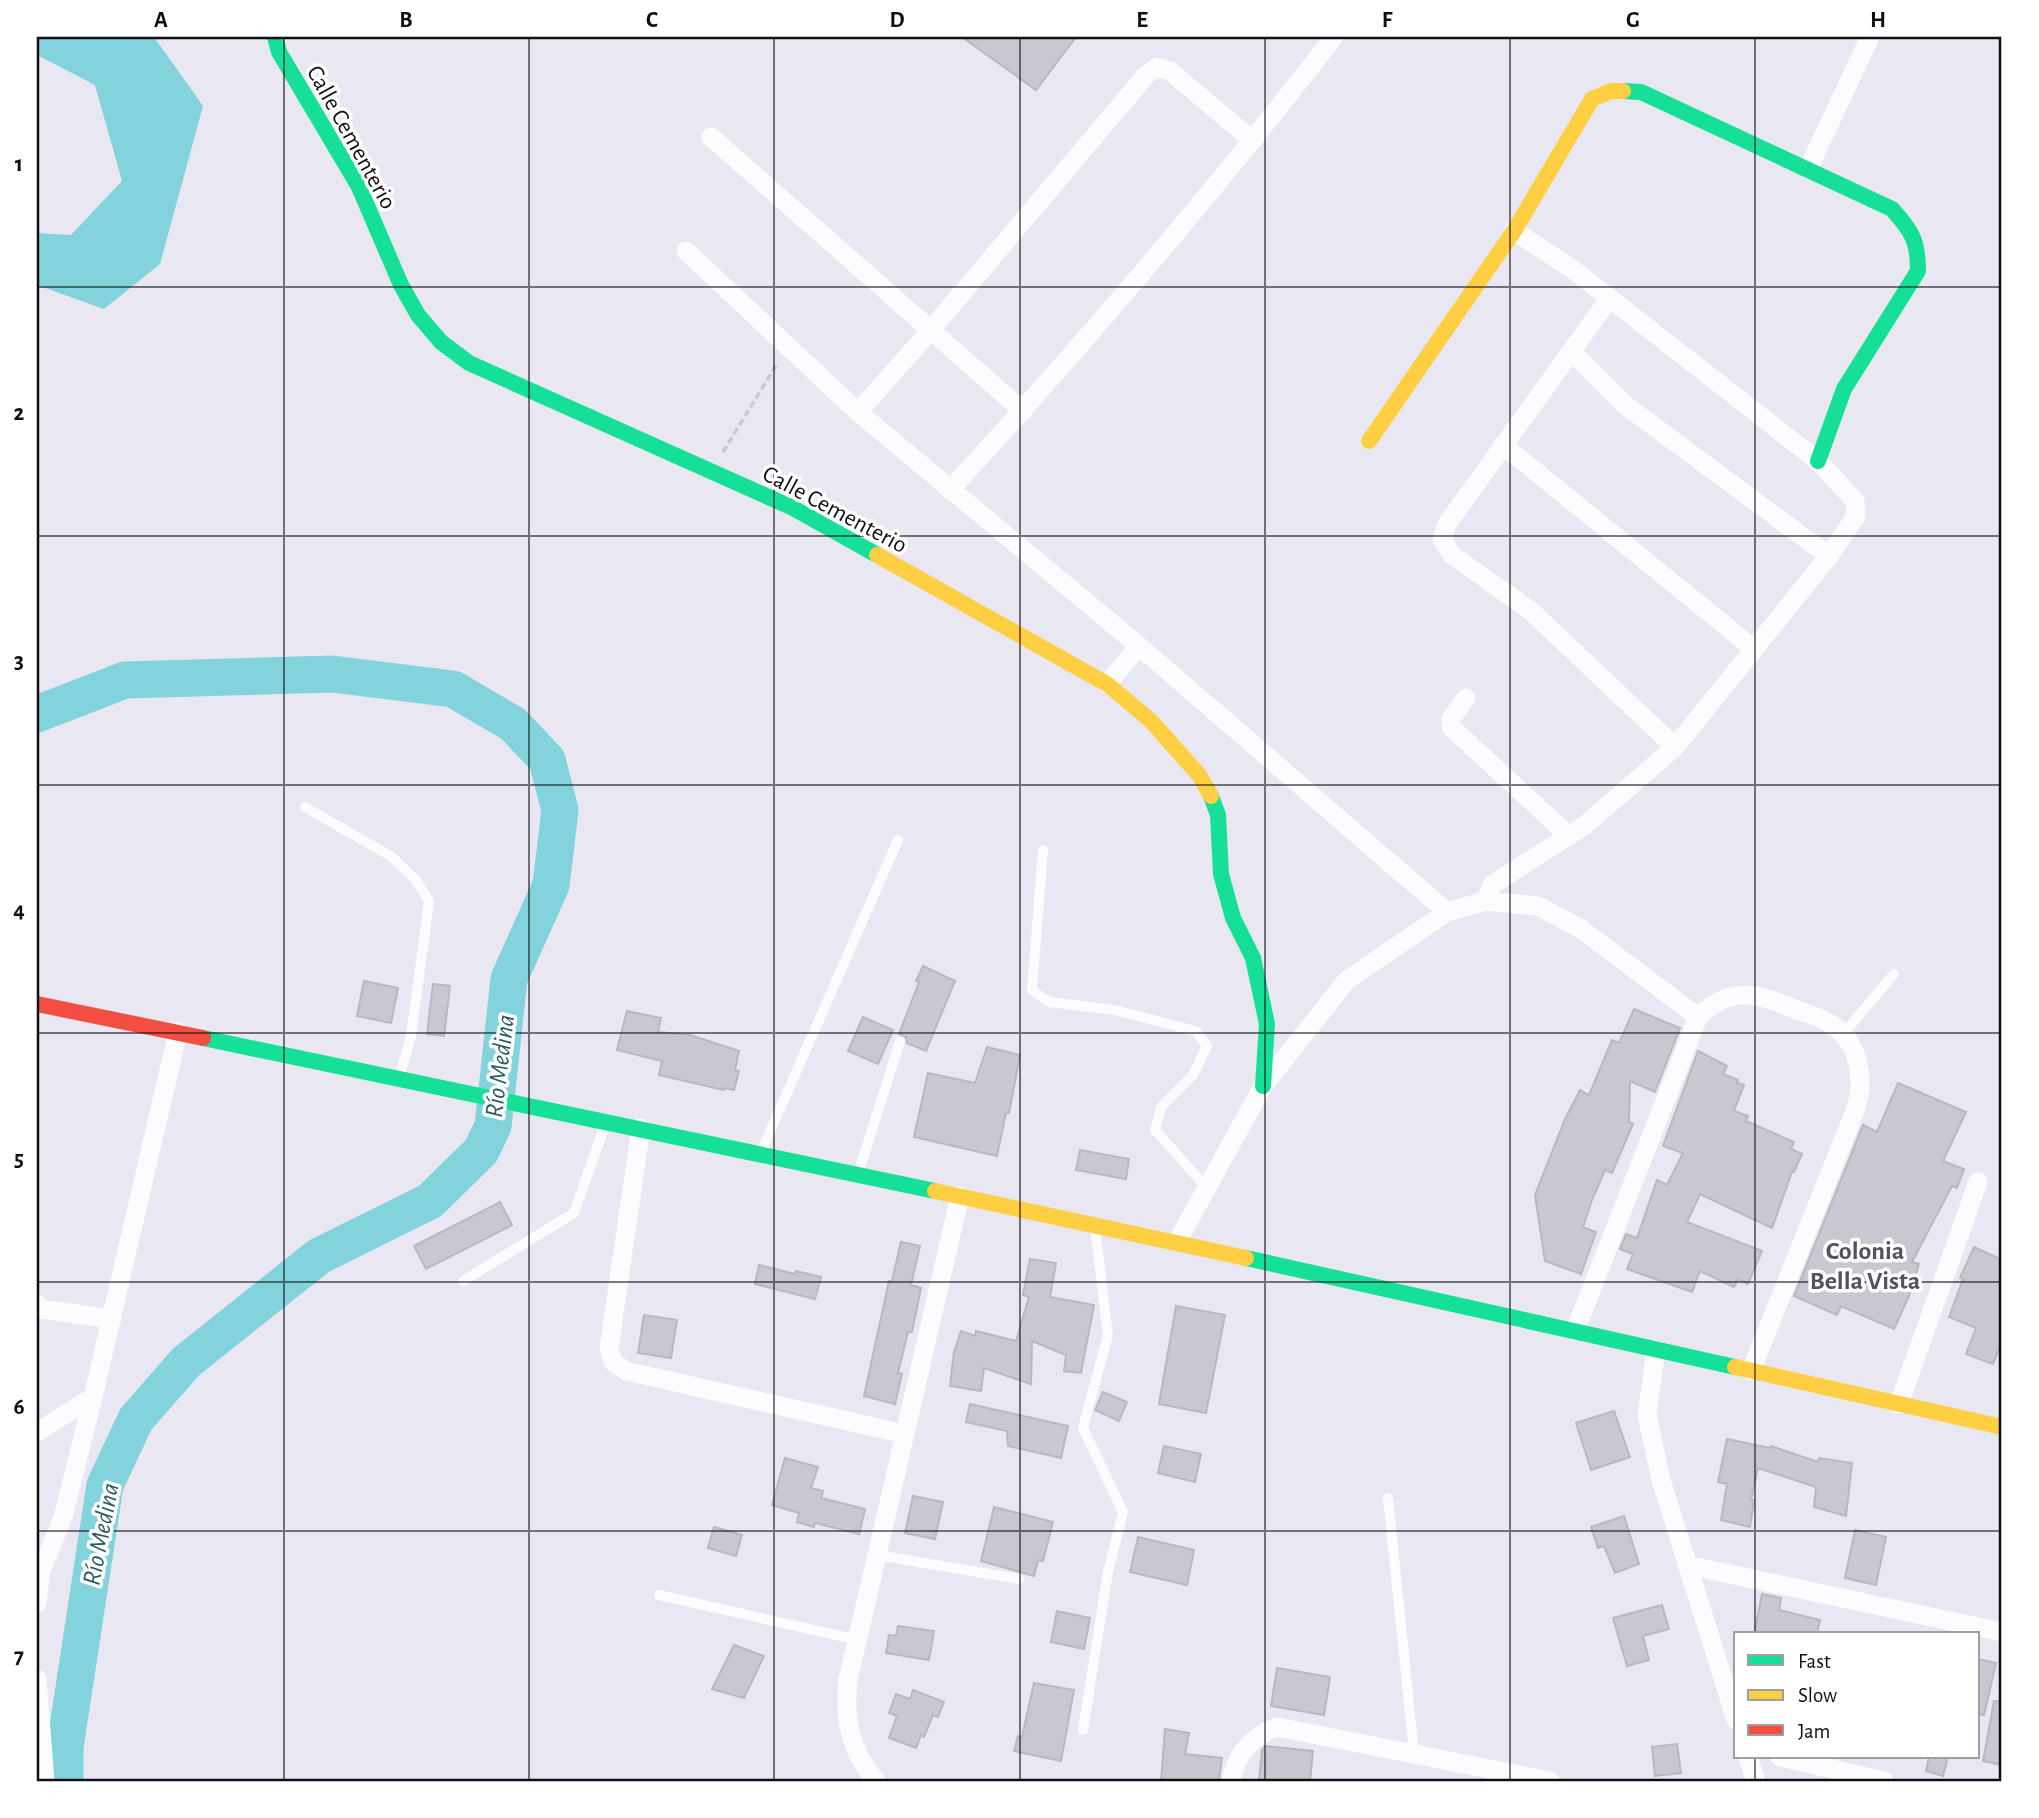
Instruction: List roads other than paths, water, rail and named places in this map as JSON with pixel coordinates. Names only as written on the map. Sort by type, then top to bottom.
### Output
[{"type":"street","name":"Calle Cementerio","points":[[275,37],[279,52],[359,187],[401,285],[418,315],[441,342],[469,363],[793,508],[1107,684],[1151,721],[1200,776],[1214,801],[1218,815],[1221,874],[1233,918],[1253,958],[1267,1024],[1263,1086]]},
{"type":"street","points":[[950,490],[1023,411],[1253,141],[1334,37]]},
{"type":"street","points":[[1808,170],[1870,37]]},
{"type":"street","points":[[858,412],[1147,74],[1157,67],[1170,71],[1253,141]]},
{"type":"street","points":[[1369,442],[1514,231],[1592,99],[1611,91],[1641,92],[1892,209],[1911,230],[1919,257],[1918,271],[1844,389],[1818,461]]},
{"type":"street","points":[[711,137],[1023,411]]},
{"type":"street","points":[[1485,901],[1493,884],[1584,826],[1675,747],[1829,556],[1856,516],[1855,500],[1818,461],[1571,268],[1514,231]]},
{"type":"street","points":[[686,251],[858,412],[1139,646],[1447,912]]},
{"type":"street","points":[[1609,299],[1447,524],[1442,539],[1452,555],[1531,611],[1675,747]]},
{"type":"street","points":[[1571,351],[1625,405],[1829,556]]},
{"type":"street","points":[[1503,445],[1754,649]]},
{"type":"street","points":[[1107,684],[1139,646]]},
{"type":"street","points":[[1466,698],[1451,719],[1451,727],[1569,836]]},
{"type":"street","points":[[1177,1242],[1263,1086],[1347,980],[1447,912],[1485,901],[1538,906],[1581,929],[1698,1017]]},
{"type":"street","points":[[1575,1331],[1698,1017],[1719,1001],[1732,996],[1759,995],[1830,1023],[1843,1034],[1852,1048],[1859,1063],[1861,1079],[1860,1095],[1751,1371]]},
{"type":"street","points":[[37,1004],[1177,1242],[2002,1427]]},
{"type":"street","points":[[37,1603],[41,1571],[63,1517],[93,1397],[178,1032]]},
{"type":"street","points":[[641,1128],[609,1348],[613,1362],[626,1371],[905,1434]]},
{"type":"street","points":[[1899,1404],[1978,1182]]},
{"type":"street","points":[[876,1781],[854,1748],[848,1726],[847,1691],[960,1196]]},
{"type":"street","points":[[37,1304],[41,1309],[112,1319]]},
{"type":"street","points":[[1656,1350],[1647,1415],[1661,1480],[1734,1714]]},
{"type":"street","points":[[37,1432],[93,1397]]},
{"type":"street","points":[[1687,1564],[2002,1632]]},
{"type":"street","points":[[37,1679],[45,1781]]},
{"type":"street","points":[[1231,1781],[1233,1769],[1245,1747],[1265,1731],[1277,1727],[1550,1781]]},
{"type":"street","points":[[1748,1758],[1756,1781]]},
{"type":"street","points":[[1784,1758],[1884,1781]]},
{"type":"lane","points":[[305,807],[392,857],[416,880],[429,901],[411,1036],[399,1079]]},
{"type":"lane","points":[[760,1154],[898,839]]},
{"type":"lane","points":[[1044,850],[1032,990],[1049,1002],[1115,1010],[1196,1031],[1207,1046],[1193,1075],[1161,1107],[1155,1130],[1207,1188]]},
{"type":"lane","points":[[1843,1034],[1894,974]]},
{"type":"lane","points":[[858,1175],[900,1041]]},
{"type":"lane","points":[[463,1281],[574,1213],[606,1121]]},
{"type":"lane","points":[[1083,1730],[1108,1572],[1123,1512],[1083,1428],[1108,1335],[1095,1225]]},
{"type":"lane","points":[[1388,1498],[1413,1752]]},
{"type":"lane","points":[[877,1555],[1019,1579]]},
{"type":"lane","points":[[659,1595],[858,1640]]},
{"type":"water","points":[[37,37],[154,37],[203,106],[160,264],[104,309],[37,285],[37,233],[71,235],[122,181],[95,85],[37,55]]},
{"type":"waterway","name":"Río Medina","points":[[37,714],[125,680],[332,674],[453,689],[513,724],[547,760],[560,810],[551,885],[509,979],[493,1126],[481,1151],[430,1201],[319,1256],[186,1362],[136,1419],[105,1485],[65,1747],[65,1781]]},
{"type":"district","name":"Colonia Bella Vista","points":[[1865,1265]]}]
